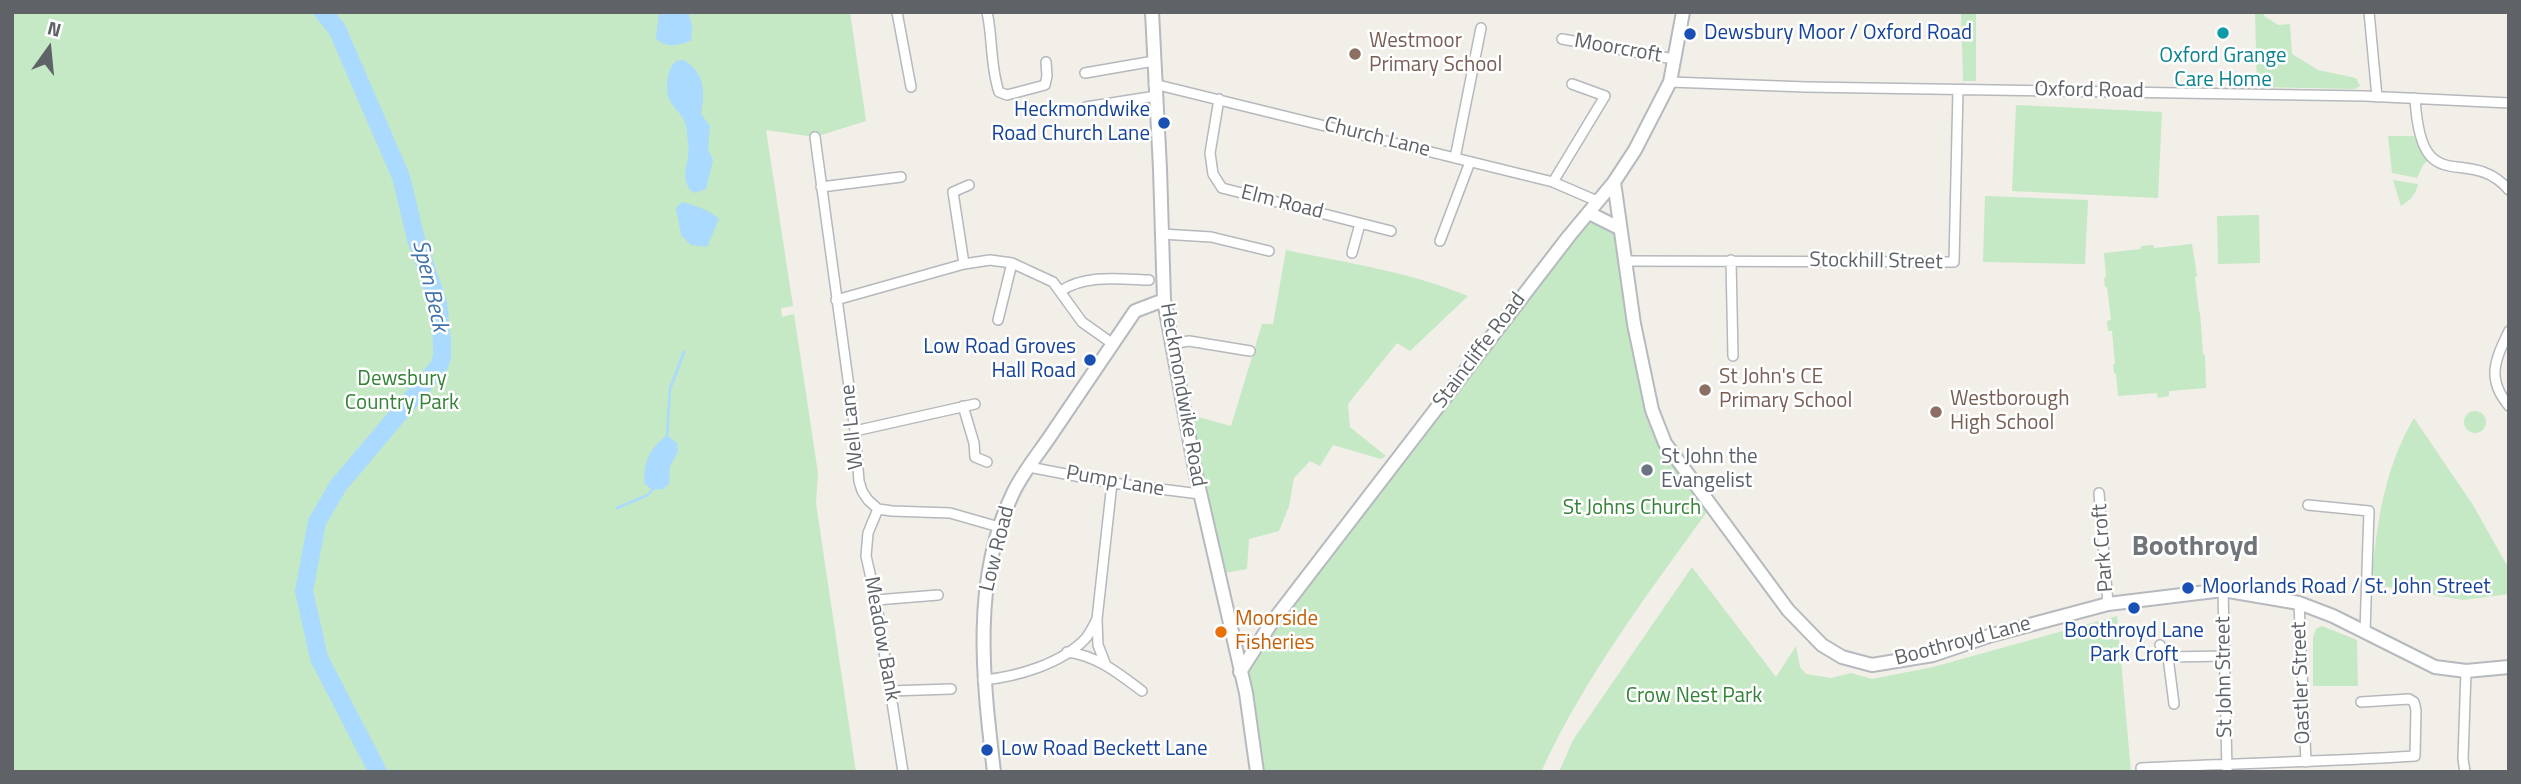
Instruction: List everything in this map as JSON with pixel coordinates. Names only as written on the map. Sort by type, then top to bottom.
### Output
[{"type":"street","points":[[897,12],[911,88]]},
{"type":"street","points":[[986,12],[999,92],[1007,95],[1045,85],[1046,62]]},
{"type":"street","name":"Heckmondwike Road","points":[[1152,12],[1164,300],[1200,495],[1246,693],[1256,772]]},
{"type":"street","name":"Staincliffe Road","points":[[1240,672],[1287,604],[1636,150],[1670,82],[1684,12]]},
{"type":"street","points":[[2369,12],[2377,97]]},
{"type":"street","points":[[1455,158],[1481,28]]},
{"type":"street","name":"Moorcroft","points":[[1562,39],[1674,59]]},
{"type":"street","points":[[1085,73],[1154,61]]},
{"type":"street","name":"Oxford Road","points":[[1670,82],[2377,97],[2509,103]]},
{"type":"street","points":[[1553,182],[1605,96],[1572,84]]},
{"type":"street","points":[[1086,107],[1155,90]]},
{"type":"street","name":"Church Lane","points":[[1155,90],[1219,99],[1553,182],[1597,201]]},
{"type":"street","name":"Stockhill Street","points":[[1624,261],[1954,262],[1958,90]]},
{"type":"street","points":[[2415,98],[2419,136],[2432,159],[2441,164],[2486,173],[2499,179],[2509,190]]},
{"type":"street","name":"Elm Road","points":[[1219,99],[1210,153],[1213,174],[1222,188],[1391,231]]},
{"type":"street","name":"Well Lane","points":[[815,137],[855,430],[859,481],[869,500],[878,509]]},
{"type":"street","points":[[1440,241],[1470,162]]},
{"type":"street","points":[[821,187],[901,177]]},
{"type":"street","name":"Boothroyd Lane","points":[[1614,182],[1624,261],[1652,410],[1665,443],[1773,591],[1822,645],[1842,657],[1872,665],[1933,654],[2108,604],[2223,590],[2299,603],[2333,616],[2435,667],[2466,671],[2509,667]]},
{"type":"street","points":[[964,264],[953,192],[969,186]]},
{"type":"street","points":[[1589,213],[1619,228]]},
{"type":"street","points":[[1352,253],[1360,223]]},
{"type":"street","points":[[1162,234],[1211,237],[1269,251]]},
{"type":"street","points":[[836,300],[964,264],[990,260],[1012,263],[1053,282],[1082,322],[1112,344]]},
{"type":"street","points":[[1731,260],[1733,356]]},
{"type":"street","points":[[998,320],[1012,263]]},
{"type":"street","points":[[1061,291],[1085,281],[1149,280]]},
{"type":"street","name":"Low Road","points":[[994,772],[983,680],[986,587],[999,527],[1014,491],[1135,310],[1164,300]]},
{"type":"street","points":[[2509,331],[2497,357],[2494,373],[2498,389],[2509,406]]},
{"type":"street","points":[[1171,344],[1189,341],[1250,351]]},
{"type":"street","points":[[855,430],[975,404]]},
{"type":"street","points":[[963,406],[974,443],[975,457],[988,462]]},
{"type":"street","name":"Pump Lane","points":[[1030,467],[1112,483],[1200,495]]},
{"type":"street","points":[[1105,663],[1098,645],[1097,619],[1112,483]]},
{"type":"street","name":"Park Croft","points":[[2099,493],[2108,604]]},
{"type":"street","points":[[2308,505],[2369,511],[2365,632]]},
{"type":"street","points":[[878,509],[950,513],[999,527]]},
{"type":"street","name":"Meadow Bank","points":[[878,509],[868,533],[866,556],[876,600],[903,772]]},
{"type":"street","name":"St John Street","points":[[2223,590],[2227,768]]},
{"type":"street","points":[[876,600],[938,594]]},
{"type":"street","name":"Oastler Street","points":[[2299,603],[2306,762]]},
{"type":"street","points":[[983,680],[1013,677],[1068,652],[1086,638],[1097,619]]},
{"type":"street","points":[[2161,645],[2168,657],[2174,704]]},
{"type":"street","points":[[1068,652],[1105,663],[1142,691]]},
{"type":"street","points":[[2168,657],[2225,656]]},
{"type":"street","points":[[2465,772],[2463,759],[2466,671]]},
{"type":"street","points":[[890,691],[951,689]]},
{"type":"street","points":[[2141,768],[2227,768],[2415,756],[2414,702],[2409,699],[2361,702]]},
{"type":"street","points":[[1249,772],[1256,772]]},
{"type":"green space","name":"Dewsbury Country Park","points":[[12,12],[850,12],[866,121],[815,137],[766,130],[793,306],[781,308],[782,317],[794,314],[818,473],[816,503],[856,772],[12,772]]},
{"type":"green space","points":[[1961,12],[1976,12],[1976,81],[1963,81]]},
{"type":"green space","points":[[2255,12],[2264,12],[2264,16],[2278,25],[2290,24],[2292,54],[2318,70],[2356,78],[2360,86],[2355,89],[2257,87]]},
{"type":"green space","points":[[2016,105],[2162,112],[2158,198],[2012,191]]},
{"type":"green space","points":[[2388,136],[2414,136],[2428,160],[2417,178],[2392,173]]},
{"type":"green space","points":[[2393,180],[2418,184],[2412,197],[2401,206]]},
{"type":"green space","points":[[1985,196],[2088,200],[2085,264],[1983,262]]},
{"type":"green space","name":"St Johns Church","points":[[1589,213],[1619,228],[1665,443],[1711,506],[1598,668],[1558,736],[1541,772],[1257,772],[1240,672],[1270,625],[1418,446],[1569,236]]},
{"type":"green space","points":[[2259,215],[2260,263],[2218,264],[2217,216]]},
{"type":"green space","points":[[2192,244],[2205,355],[2206,388],[2169,391],[2169,396],[2158,398],[2157,393],[2118,396],[2113,365],[2112,331],[2108,331],[2107,321],[2111,320],[2104,278],[2104,253],[2141,249],[2141,246],[2153,245],[2154,248]]},
{"type":"green space","points":[[1286,250],[1401,274],[1468,296],[1410,351],[1397,343],[1348,404],[1350,427],[1386,456],[1381,459],[1333,445],[1320,466],[1310,461],[1294,478],[1289,506],[1279,531],[1249,539],[1247,569],[1219,574],[1184,413],[1231,426],[1262,324],[1273,324]]},
{"type":"green space","points":[[2475,411],[2483,414],[2486,422],[2483,430],[2475,433],[2467,430],[2464,422],[2467,414]]},
{"type":"green space","points":[[2414,418],[2473,505],[2509,569],[2509,594],[2463,600],[2371,584],[2379,520],[2388,478],[2403,438]]},
{"type":"green space","name":"Crow Nest Park","points":[[1692,567],[1776,677],[1796,646],[1800,667],[1806,674],[1831,678],[1851,673],[1872,679],[1933,667],[2117,616],[2131,772],[1559,772],[1573,740]]},
{"type":"green space","points":[[2322,626],[2357,640],[2358,686],[2313,686],[2313,637],[2316,629]]},
{"type":"water","points":[[659,12],[688,12],[692,25],[691,41],[669,45],[656,39]]},
{"type":"water","points":[[684,60],[696,71],[702,83],[701,114],[710,126],[708,149],[713,160],[706,189],[694,193],[685,176],[689,149],[686,125],[667,92],[672,66],[676,61]]},
{"type":"water","points":[[682,202],[706,210],[719,219],[707,247],[691,245],[681,235],[676,208]]},
{"type":"water","points":[[667,435],[677,443],[678,452],[670,466],[669,484],[663,489],[652,490],[645,484],[646,462],[652,450]]},
{"type":"waterway","name":"Spen Beck","points":[[323,12],[337,29],[401,177],[416,239],[438,303],[442,342],[439,366],[338,486],[317,522],[304,591],[319,658],[378,772]]},
{"type":"waterway","points":[[667,435],[670,389],[684,352]]},
{"type":"waterway","points":[[617,508],[648,495],[652,490]]},
{"type":"place","name":"Oxford Grange Care Home","points":[[2223,33]]},
{"type":"place","name":"Dewsbury Moor / Oxford Road","points":[[1690,34]]},
{"type":"place","name":"Westmoor Primary School","points":[[1355,54]]},
{"type":"place","name":"Heckmondwike Road Church Lane","points":[[1164,123]]},
{"type":"place","name":"Low Road Groves Hall Road","points":[[1090,360]]},
{"type":"place","name":"St John's CE Primary School","points":[[1705,390]]},
{"type":"place","name":"Westborough High School","points":[[1936,412]]},
{"type":"place","name":"St John the Evangelist","points":[[1647,470]]},
{"type":"place","name":"Moorlands Road / St. John Street","points":[[2188,588]]},
{"type":"place","name":"Boothroyd Lane Park Croft","points":[[2134,608]]},
{"type":"place","name":"Moorside Fisheries","points":[[1221,632]]},
{"type":"place","name":"Low Road Beckett Lane","points":[[987,750]]},
{"type":"district","name":"Boothroyd","points":[[2195,548]]}]
